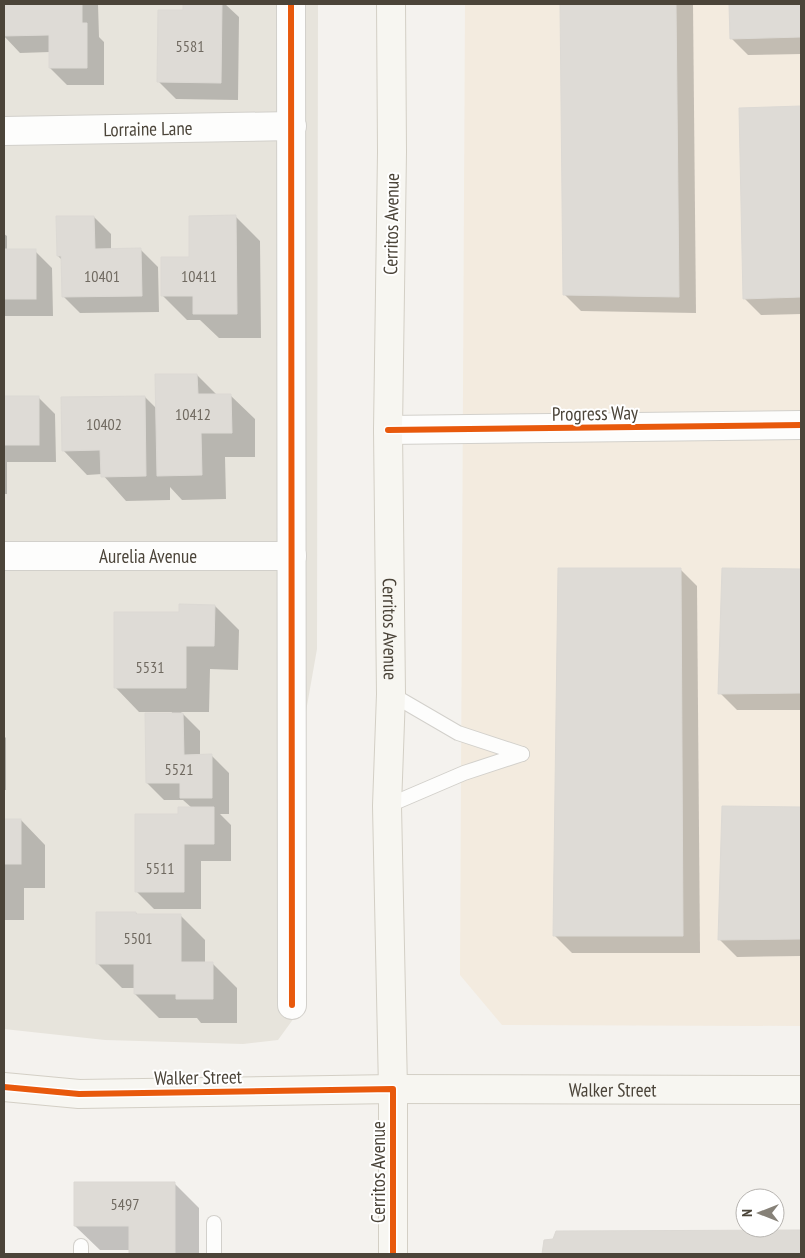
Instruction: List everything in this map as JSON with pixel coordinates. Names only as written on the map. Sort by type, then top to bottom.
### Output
[{"type":"main road","name":"Cerritos Avenue","points":[[391,4],[392,152],[388,430],[391,694],[387,806],[393,1089],[393,1254]]},
{"type":"main road","name":"Walker Street","points":[[4,1087],[79,1094],[393,1089],[801,1090]]},
{"type":"street","points":[[291,4],[292,1005]]},
{"type":"street","name":"Lorraine Lane","points":[[4,131],[292,126]]},
{"type":"street","name":"Progress Way","points":[[388,430],[801,425]]},
{"type":"street","name":"Aurelia Avenue","points":[[4,556],[292,556]]},
{"type":"lane","points":[[387,806],[448,779],[522,754],[458,733],[391,694]]},
{"type":"lane","points":[[214,1223],[214,1254]]},
{"type":"shaded area","points":[[4,4],[318,4],[317,649],[302,734],[302,1007],[278,1040],[243,1044],[105,1040],[4,1029]]},
{"type":"shaded area","points":[[465,4],[801,4],[801,1026],[502,1025],[460,975]]},
{"type":"building","points":[[4,4],[82,4],[82,23],[87,23],[87,68],[49,68],[49,35],[4,36]]},
{"type":"building","points":[[183,4],[222,4],[221,83],[157,82],[158,10],[183,10]]},
{"type":"building","points":[[560,4],[676,4],[679,297],[563,295]]},
{"type":"building","points":[[729,4],[801,4],[801,37],[730,39]]},
{"type":"building","points":[[801,106],[801,297],[743,299],[739,108]]},
{"type":"building","points":[[236,215],[237,314],[193,314],[193,296],[161,296],[161,257],[189,257],[189,216]]},
{"type":"building","points":[[56,216],[94,216],[95,249],[141,248],[142,296],[62,297],[61,256],[57,256]]},
{"type":"building","points":[[4,249],[36,249],[36,299],[4,299]]},
{"type":"building","points":[[155,374],[197,374],[198,394],[231,394],[232,433],[201,433],[202,475],[157,476]]},
{"type":"building","points":[[4,396],[39,396],[39,445],[4,445]]},
{"type":"building","points":[[145,396],[146,476],[101,477],[100,450],[62,451],[61,397]]},
{"type":"building","points":[[558,568],[681,568],[683,936],[553,936]]},
{"type":"building","points":[[722,568],[801,569],[801,693],[718,694]]},
{"type":"building","points":[[179,604],[215,605],[214,646],[186,646],[186,688],[114,688],[114,612],[179,612]]},
{"type":"building","points":[[145,713],[183,713],[184,755],[212,754],[212,798],[180,798],[180,783],[146,783]]},
{"type":"building","points":[[722,806],[801,807],[801,939],[718,940]]},
{"type":"building","points":[[178,807],[214,807],[214,844],[184,844],[184,892],[135,892],[135,814],[178,814]]},
{"type":"building","points":[[4,819],[21,819],[21,864],[4,864]]},
{"type":"building","points":[[96,912],[181,914],[181,962],[213,962],[213,999],[176,999],[176,994],[134,994],[134,964],[96,964]]},
{"type":"building","points":[[74,1182],[175,1182],[175,1254],[129,1254],[129,1226],[74,1226]]},
{"type":"building","points":[[735,1230],[735,1238],[785,1238],[785,1230],[801,1230],[801,1254],[542,1254],[544,1240],[553,1239],[556,1231]]},
{"type":"cycle path","points":[[291,4],[292,1005]]},
{"type":"cycle path","points":[[388,430],[801,425]]},
{"type":"cycle path","points":[[4,1087],[79,1094],[393,1089],[393,1254]]}]
